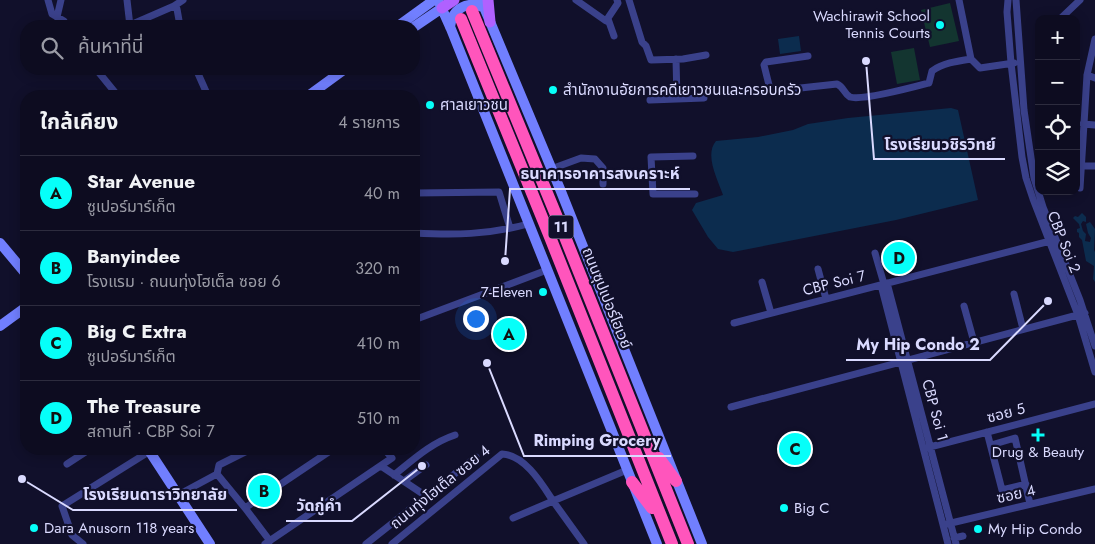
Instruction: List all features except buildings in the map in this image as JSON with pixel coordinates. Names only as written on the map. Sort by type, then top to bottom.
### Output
[{"type":"highway","name":"ถนนซุปเปอร์ไฮเวย์","points":[[472,11],[688,544]]},
{"type":"highway","name":"ถนนซุปเปอร์ไฮเวย์","points":[[461,19],[547,228],[672,544]]},
{"type":"highway","points":[[648,444],[676,481]]},
{"type":"highway","points":[[632,482],[662,520]]},
{"type":"main road","points":[[408,20],[438,3],[454,0]]},
{"type":"main road","points":[[438,3],[450,27],[657,544]]},
{"type":"main road","points":[[420,21],[438,3]]},
{"type":"main road","points":[[450,27],[452,16],[456,10],[471,3],[484,3],[490,22],[702,544]]},
{"type":"main road","points":[[316,90],[338,75]]},
{"type":"main road","points":[[0,243],[20,267]]},
{"type":"main road","points":[[0,326],[20,311]]},
{"type":"main road","points":[[152,455],[210,544]]},
{"type":"street","points":[[48,0],[52,14],[61,20]]},
{"type":"street","points":[[57,17],[61,0]]},
{"type":"street","points":[[127,0],[129,20]]},
{"type":"street","points":[[142,20],[183,0]]},
{"type":"street","points":[[576,0],[605,20],[608,19]]},
{"type":"street","points":[[608,19],[619,2],[618,0]]},
{"type":"street","points":[[629,0],[642,42],[646,46],[651,60],[706,55]]},
{"type":"street","points":[[959,0],[971,59],[980,68],[1020,62]]},
{"type":"street","name":"CBP Soi 2","points":[[1008,0],[1007,12],[1011,63],[1022,157],[1033,200],[1053,240]]},
{"type":"street","name":"CBP Soi 2","points":[[1016,0],[1024,110],[1030,161],[1053,240],[1095,346]]},
{"type":"street","points":[[1064,15],[1080,0]]},
{"type":"street","points":[[174,6],[177,9],[179,20]]},
{"type":"street","points":[[608,19],[614,36]]},
{"type":"street","points":[[1080,188],[1087,75],[1095,39]]},
{"type":"street","points":[[808,56],[766,62],[764,66],[770,89],[782,90],[837,84],[842,86],[846,94],[852,98],[864,97],[929,83],[932,71],[938,67],[971,59]]},
{"type":"street","points":[[676,59],[676,99]]},
{"type":"street","points":[[101,75],[113,90]]},
{"type":"street","points":[[199,75],[205,90]]},
{"type":"street","points":[[1087,75],[1095,78]]},
{"type":"street","points":[[650,100],[704,98]]},
{"type":"street","points":[[1083,124],[1095,125]]},
{"type":"street","points":[[693,156],[652,157],[653,194],[695,194]]},
{"type":"street","points":[[551,169],[581,158],[590,157],[595,159],[603,168],[603,184]]},
{"type":"street","points":[[1081,166],[1095,166]]},
{"type":"street","points":[[603,174],[652,173]]},
{"type":"street","points":[[420,193],[499,192],[510,228]]},
{"type":"street","points":[[420,233],[457,235],[490,232],[528,224]]},
{"type":"street","name":"CBP Soi 7","points":[[734,323],[1053,240]]},
{"type":"street","name":"CBP Soi 1","points":[[875,253],[947,524],[955,541]]},
{"type":"street","points":[[420,318],[546,267]]},
{"type":"street","points":[[818,269],[826,299]]},
{"type":"street","points":[[762,282],[771,313]]},
{"type":"street","points":[[420,313],[487,290]]},
{"type":"street","points":[[1014,294],[1023,329]]},
{"type":"street","points":[[964,306],[974,342]]},
{"type":"street","points":[[732,407],[1082,314]]},
{"type":"street","name":"CBP Soi 2","points":[[1082,314],[1095,372]]},
{"type":"street","name":"ซอย 5","points":[[927,448],[1095,404]]},
{"type":"street","points":[[987,432],[1002,490],[1026,484]]},
{"type":"street","points":[[420,453],[440,440],[455,435]]},
{"type":"street","points":[[991,445],[1014,438],[1030,504]]},
{"type":"street","name":"ถนนทุ่งโฮเต็ล ซอย 4","points":[[392,544],[502,454],[512,454],[536,476],[584,544]]},
{"type":"street","points":[[67,464],[81,455]]},
{"type":"street","points":[[83,544],[72,535],[62,506],[141,455]]},
{"type":"street","points":[[178,495],[217,474],[219,465],[239,455]]},
{"type":"street","points":[[245,508],[324,455]]},
{"type":"street","points":[[217,474],[245,508],[267,543],[392,458],[389,455]]},
{"type":"street","points":[[394,475],[418,455]]},
{"type":"street","points":[[366,544],[476,457]]},
{"type":"street","points":[[404,481],[426,465]]},
{"type":"street","points":[[380,466],[426,496]]},
{"type":"street","points":[[513,518],[627,470]]},
{"type":"street","name":"ซอย 4","points":[[947,524],[1095,489]]},
{"type":"street","name":"CBP Soi 1","points":[[947,524],[948,544]]},
{"type":"street","points":[[955,541],[963,536]]},
{"type":"green space","name":"Wachirawit School Tennis Courts","points":[[950,3],[959,41],[930,47],[921,10]]},
{"type":"green space","points":[[914,48],[920,80],[897,84],[891,52]]},
{"type":"water","points":[[799,36],[801,51],[780,54],[778,39]]},
{"type":"water","points":[[951,108],[958,110],[978,200],[896,220],[733,252],[718,249],[708,237],[692,210],[696,203],[723,195],[713,168],[711,153],[716,141],[758,137],[793,130],[808,124],[848,118]]},
{"type":"water","points":[[1082,213],[1086,217],[1086,222],[1083,221],[1081,224],[1086,234],[1085,241],[1090,242],[1091,238],[1086,224],[1090,222],[1095,229],[1095,282],[1093,279],[1094,266],[1086,261],[1082,240],[1077,232],[1077,229],[1080,228],[1079,224],[1073,218],[1075,216],[1078,217]]},
{"type":"place","name":"Wachirawit School Tennis Courts","points":[[940,25]]},
{"type":"place","name":"โรงเรียนวชิรวิทย์","points":[[866,61]]},
{"type":"place","name":"สำนักงานอัยการคดีเยาวชนและครอบครัว","points":[[553,90]]},
{"type":"place","name":"ศาลเยาวชน","points":[[430,105]]},
{"type":"place","name":"The Treasure","points":[[899,258]]},
{"type":"place","name":"ธนาคารอาคารสงเคราะห์","points":[[505,261]]},
{"type":"place","name":"7-Eleven","points":[[543,292]]},
{"type":"place","name":"My Hip Condo 2","points":[[1048,301]]},
{"type":"place","name":"Star Avenue","points":[[509,334]]},
{"type":"place","name":"Rimping Grocery","points":[[487,363]]},
{"type":"place","name":"Drug & Beauty","points":[[1038,435]]},
{"type":"place","name":"Big C Extra","points":[[795,449]]},
{"type":"place","name":"วัดกู่คำ","points":[[422,466]]},
{"type":"place","name":"โรงเรียนดาราวิทยาลัย","points":[[22,479]]},
{"type":"place","name":"Banyindee","points":[[264,491]]},
{"type":"place","name":"Big C","points":[[784,508]]},
{"type":"place","name":"Dara Anusorn 118 years","points":[[34,528]]},
{"type":"place","name":"My Hip Condo","points":[[978,529]]}]
